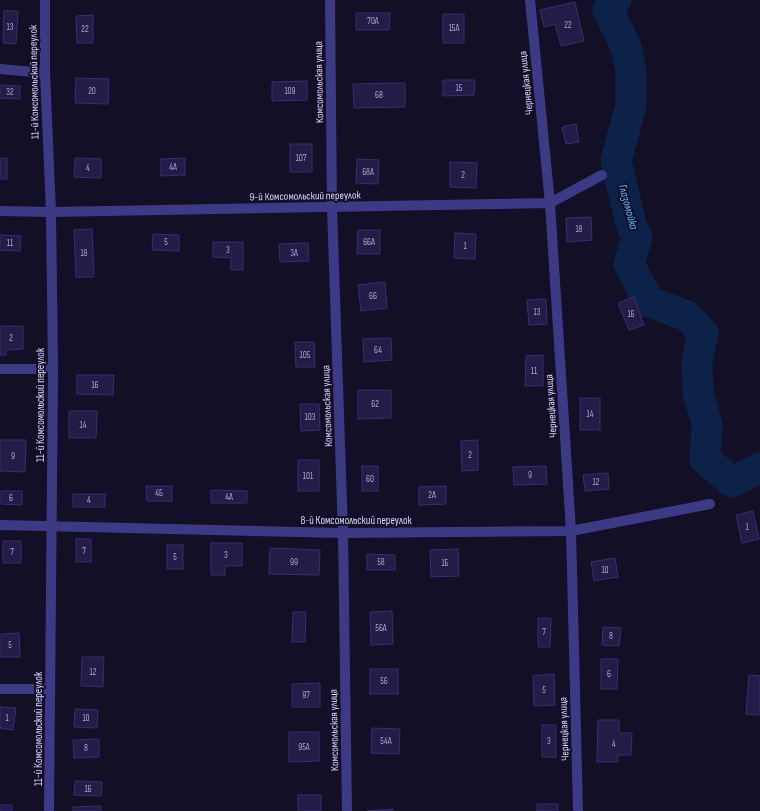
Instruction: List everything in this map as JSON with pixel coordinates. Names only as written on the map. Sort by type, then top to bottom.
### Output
[{"type":"street","name":"11-й Комсомольский переулок","points":[[45,0],[44,73],[51,212],[52,369],[49,811]]},
{"type":"street","name":"Комсомольская улица","points":[[330,0],[332,208],[343,533],[347,811]]},
{"type":"street","name":"Чернецкая улица","points":[[530,0],[550,203],[571,531],[578,811]]},
{"type":"street","points":[[0,69],[44,73]]},
{"type":"street","name":"9-й Комсомольский переулок","points":[[0,211],[51,212],[332,208],[550,203],[602,175]]},
{"type":"street","points":[[0,369],[52,369]]},
{"type":"street","name":"8-й Комсомольский переулок","points":[[0,525],[343,533],[571,531],[710,504]]},
{"type":"street","points":[[0,689],[50,689]]},
{"type":"building","points":[[575,2],[584,41],[561,46],[555,24],[544,27],[540,10]]},
{"type":"building","points":[[4,11],[18,11],[16,44],[3,43]]},
{"type":"building","points":[[356,13],[390,13],[389,30],[356,30]]},
{"type":"building","points":[[443,14],[464,14],[464,43],[443,43]]},
{"type":"building","points":[[93,15],[93,43],[77,43],[76,16]]},
{"type":"building","points":[[76,78],[109,79],[108,104],[75,103]]},
{"type":"building","points":[[443,80],[475,80],[474,95],[443,96]]},
{"type":"building","points":[[307,81],[307,100],[272,101],[272,82]]},
{"type":"building","points":[[405,83],[405,107],[354,108],[353,84]]},
{"type":"building","points":[[0,85],[20,86],[20,99],[0,98]]},
{"type":"building","points":[[576,124],[579,142],[566,144],[562,127]]},
{"type":"building","points":[[290,144],[312,144],[312,172],[290,172]]},
{"type":"building","points":[[0,158],[7,158],[7,179],[0,179]]},
{"type":"building","points":[[75,158],[101,159],[101,178],[74,177]]},
{"type":"building","points":[[185,158],[185,175],[161,176],[161,159]]},
{"type":"building","points":[[357,159],[379,160],[378,184],[356,183]]},
{"type":"building","points":[[450,162],[477,163],[476,188],[450,187]]},
{"type":"building","points":[[591,217],[592,240],[567,242],[566,218]]},
{"type":"building","points":[[92,229],[94,277],[76,277],[74,230]]},
{"type":"building","points":[[358,230],[380,230],[380,254],[357,254]]},
{"type":"building","points":[[455,233],[476,234],[475,259],[454,258]]},
{"type":"building","points":[[153,234],[179,235],[179,251],[152,250]]},
{"type":"building","points":[[0,235],[21,236],[20,251],[0,250]]},
{"type":"building","points":[[213,242],[243,242],[243,270],[231,270],[231,258],[213,257]]},
{"type":"building","points":[[308,243],[309,261],[280,262],[279,244]]},
{"type":"building","points":[[385,282],[387,308],[361,311],[358,285]]},
{"type":"building","points":[[634,297],[644,325],[629,330],[618,303]]},
{"type":"building","points":[[546,299],[547,324],[529,325],[527,300]]},
{"type":"building","points":[[0,326],[23,326],[23,349],[6,350],[6,355],[0,355]]},
{"type":"building","points":[[391,338],[392,360],[364,362],[363,339]]},
{"type":"building","points":[[295,342],[314,342],[315,367],[296,367]]},
{"type":"building","points":[[543,355],[543,386],[525,386],[526,356]]},
{"type":"building","points":[[77,375],[114,375],[113,395],[77,394]]},
{"type":"building","points":[[358,390],[391,390],[391,418],[358,419]]},
{"type":"building","points":[[580,398],[600,398],[600,430],[580,430]]},
{"type":"building","points":[[300,404],[319,404],[320,430],[301,431]]},
{"type":"building","points":[[69,411],[97,411],[96,438],[69,438]]},
{"type":"building","points":[[0,440],[26,440],[25,472],[0,471]]},
{"type":"building","points":[[478,440],[478,470],[462,471],[461,441]]},
{"type":"building","points":[[298,460],[319,460],[319,491],[298,491]]},
{"type":"building","points":[[362,466],[378,466],[378,491],[362,491]]},
{"type":"building","points":[[546,466],[547,484],[514,485],[513,467]]},
{"type":"building","points":[[608,473],[609,489],[585,491],[583,475]]},
{"type":"building","points":[[146,486],[172,486],[172,501],[147,501]]},
{"type":"building","points":[[446,486],[446,504],[419,505],[419,487]]},
{"type":"building","points":[[211,490],[247,491],[247,503],[211,503]]},
{"type":"building","points":[[1,491],[22,491],[22,505],[1,504]]},
{"type":"building","points":[[73,494],[105,494],[105,507],[73,507]]},
{"type":"building","points":[[753,511],[759,539],[742,543],[736,515]]},
{"type":"building","points":[[76,539],[91,539],[91,562],[76,562]]},
{"type":"building","points":[[3,541],[21,541],[21,563],[3,563]]},
{"type":"building","points":[[211,543],[242,543],[242,566],[225,566],[225,575],[211,575]]},
{"type":"building","points":[[167,545],[183,545],[183,569],[167,569]]},
{"type":"building","points":[[270,548],[320,550],[319,575],[269,574]]},
{"type":"building","points":[[458,549],[459,576],[431,577],[430,550]]},
{"type":"building","points":[[367,554],[395,555],[395,570],[367,570]]},
{"type":"building","points":[[615,558],[618,577],[594,581],[591,562]]},
{"type":"building","points":[[392,611],[393,644],[371,645],[370,612]]},
{"type":"building","points":[[293,612],[306,612],[305,642],[292,642]]},
{"type":"building","points":[[538,618],[551,618],[550,647],[538,647]]},
{"type":"building","points":[[603,627],[621,628],[619,646],[602,645]]},
{"type":"building","points":[[19,633],[20,657],[1,657],[1,634]]},
{"type":"building","points":[[82,657],[104,657],[103,687],[81,686]]},
{"type":"building","points":[[601,659],[618,659],[617,689],[601,689]]},
{"type":"building","points":[[370,669],[398,669],[398,694],[370,694]]},
{"type":"building","points":[[554,674],[555,705],[534,706],[533,676]]},
{"type":"building","points":[[749,675],[760,676],[760,715],[746,714]]},
{"type":"building","points":[[320,683],[320,707],[292,707],[292,684]]},
{"type":"building","points":[[0,707],[16,708],[13,730],[0,728]]},
{"type":"building","points":[[75,709],[98,710],[97,728],[74,727]]},
{"type":"building","points":[[598,720],[619,720],[619,733],[632,733],[631,755],[618,755],[618,762],[597,762]]},
{"type":"building","points":[[542,725],[556,725],[556,757],[542,757]]},
{"type":"building","points":[[372,728],[400,729],[399,754],[371,753]]},
{"type":"building","points":[[289,732],[319,732],[319,761],[289,762]]},
{"type":"building","points":[[99,739],[99,757],[74,758],[73,740]]},
{"type":"building","points":[[75,781],[102,782],[101,796],[74,795]]},
{"type":"building","points":[[298,795],[321,795],[321,811],[298,811]]},
{"type":"building","points":[[537,804],[558,804],[558,811],[537,811]]},
{"type":"building","points":[[0,805],[12,805],[12,811],[0,811]]},
{"type":"building","points":[[101,806],[101,811],[73,811],[73,807]]},
{"type":"building","points":[[393,809],[393,811],[367,811]]},
{"type":"waterway","name":"Глазомойка","points":[[616,0],[608,10],[626,47],[631,69],[631,106],[616,160],[631,224],[637,238],[629,264],[649,302],[687,316],[703,333],[697,362],[698,393],[707,424],[705,459],[732,482],[760,468]]}]
